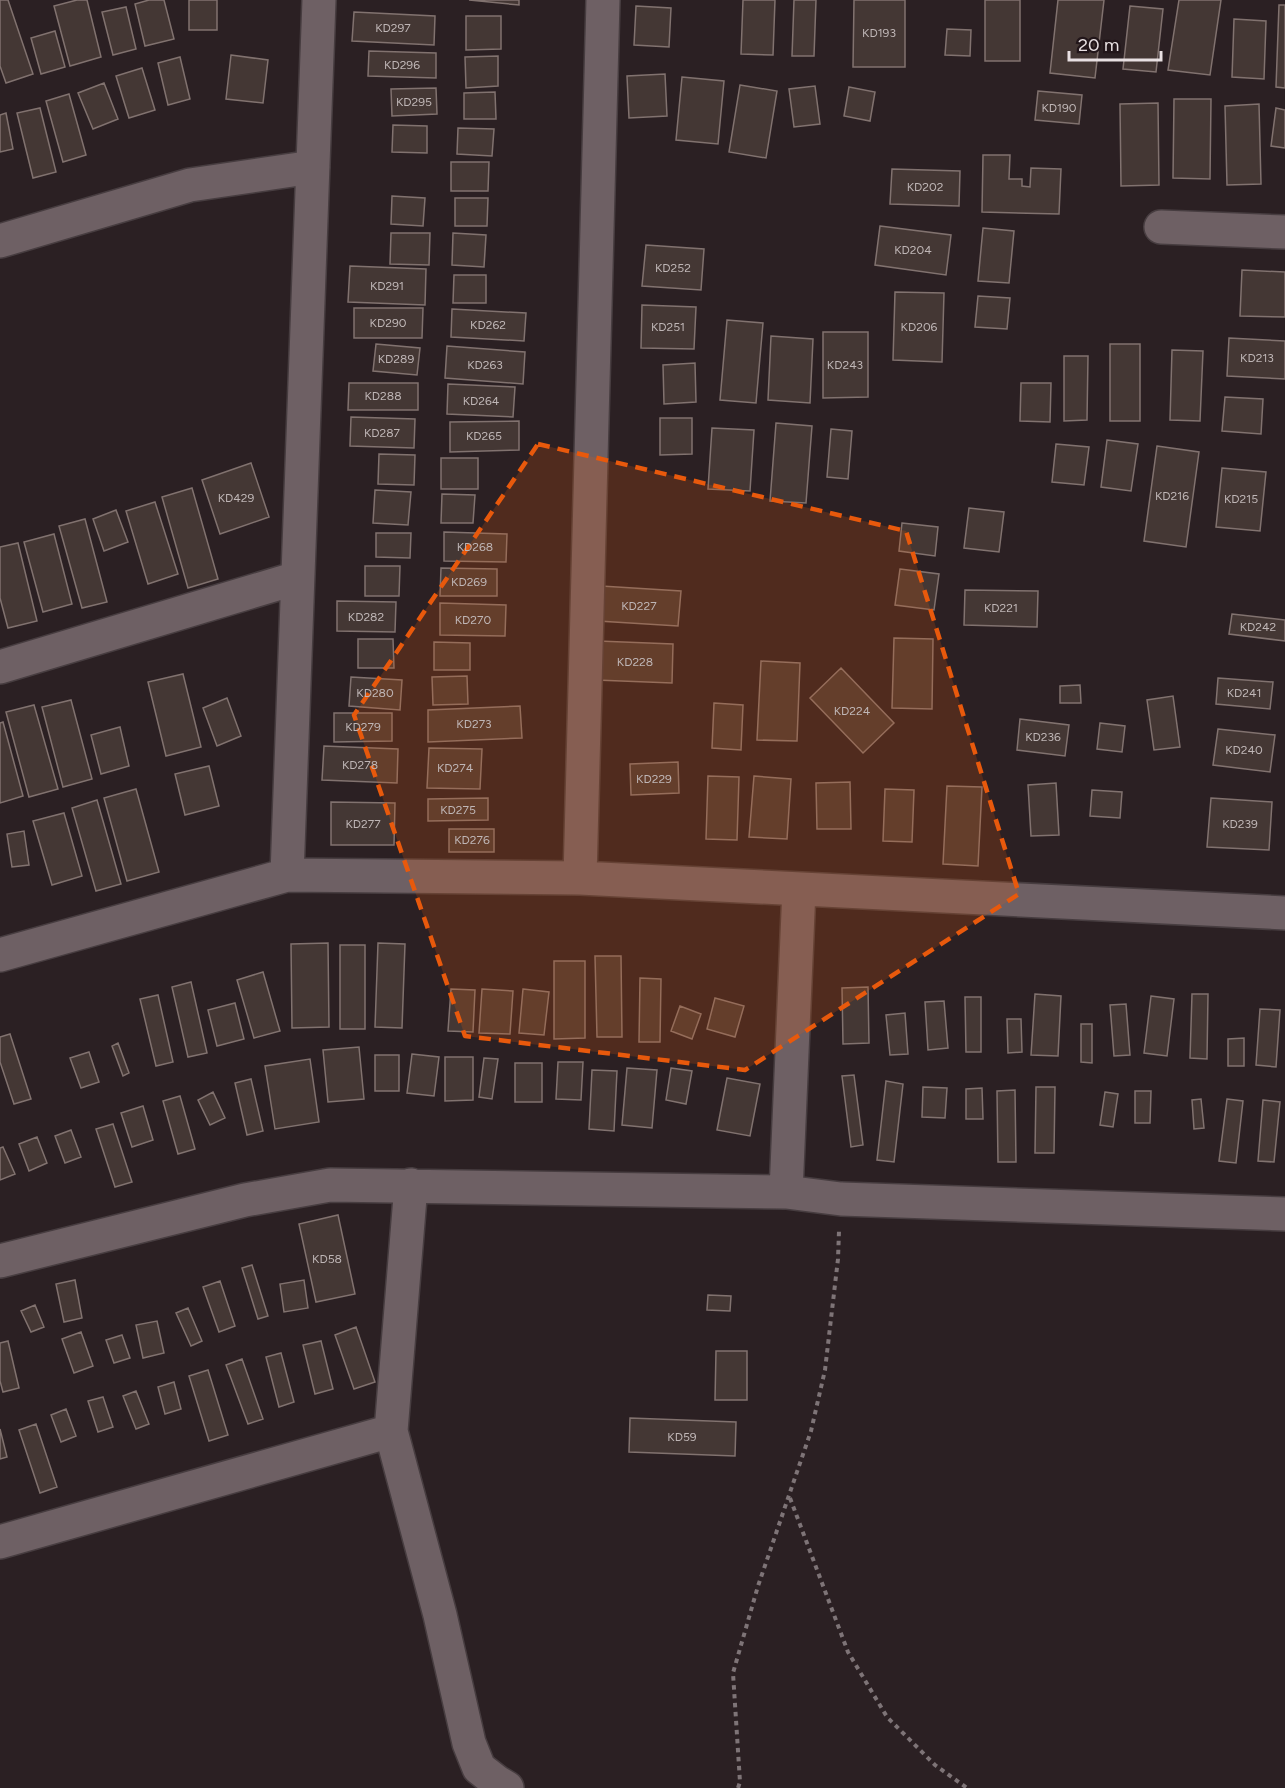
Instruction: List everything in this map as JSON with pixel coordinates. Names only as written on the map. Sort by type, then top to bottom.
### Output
[{"type":"street","points":[[286,875],[319,0]]},
{"type":"street","points":[[580,878],[603,0]]},
{"type":"street","points":[[0,241],[190,185],[313,167]]},
{"type":"street","points":[[1161,227],[1285,232]]},
{"type":"street","points":[[0,667],[297,578]]},
{"type":"street","points":[[0,955],[286,875],[580,878],[1285,913]]},
{"type":"street","points":[[786,1192],[799,889]]},
{"type":"street","points":[[0,1261],[245,1200],[330,1185],[786,1192],[841,1199],[1285,1214]]},
{"type":"street","points":[[411,1185],[391,1431],[440,1615],[469,1743],[479,1768],[507,1788]]},
{"type":"street","points":[[0,1542],[391,1431]]},
{"type":"path","points":[[738,1788],[740,1782],[734,1673],[758,1586],[790,1498],[811,1431],[825,1370],[838,1259],[841,1199]]},
{"type":"path","points":[[790,1498],[848,1652],[887,1717],[935,1765],[967,1788]]},
{"type":"highlighted area","points":[[538,444],[906,531],[1019,894],[745,1070],[465,1036],[354,715]]},
{"type":"building","points":[[0,0],[8,0],[33,74],[6,83],[0,66]]},
{"type":"building","points":[[87,0],[101,57],[70,66],[54,6]]},
{"type":"building","points":[[149,0],[164,0],[174,39],[145,46],[135,4]]},
{"type":"building","points":[[189,0],[217,0],[217,30],[189,30]]},
{"type":"building","points":[[469,0],[519,0],[519,5]]},
{"type":"building","points":[[743,0],[775,0],[773,55],[741,54]]},
{"type":"building","points":[[794,0],[816,0],[814,56],[792,56]]},
{"type":"building","points":[[854,0],[905,0],[905,67],[853,67]]},
{"type":"building","points":[[985,0],[1020,0],[1020,61],[985,61]]},
{"type":"building","points":[[1058,0],[1104,0],[1095,78],[1050,73]]},
{"type":"building","points":[[1179,0],[1221,0],[1210,75],[1168,70]]},
{"type":"building","points":[[1279,5],[1285,5],[1285,88],[1276,87]]},
{"type":"building","points":[[636,6],[671,8],[669,47],[634,45]]},
{"type":"building","points":[[1130,6],[1163,9],[1156,72],[1123,69]]},
{"type":"building","points":[[126,7],[136,49],[113,55],[102,12]]},
{"type":"building","points":[[354,12],[435,16],[434,45],[352,41]]},
{"type":"building","points":[[466,16],[501,16],[501,49],[466,50]]},
{"type":"building","points":[[1234,19],[1266,21],[1264,79],[1232,77]]},
{"type":"building","points":[[947,29],[971,30],[970,56],[945,55]]},
{"type":"building","points":[[55,31],[65,67],[41,74],[31,38]]},
{"type":"building","points":[[369,51],[436,53],[436,78],[368,76]]},
{"type":"building","points":[[231,55],[268,60],[263,103],[226,99]]},
{"type":"building","points":[[498,56],[498,86],[466,88],[465,57]]},
{"type":"building","points":[[180,57],[190,99],[168,105],[158,63]]},
{"type":"building","points":[[142,68],[155,110],[129,118],[116,76]]},
{"type":"building","points":[[665,74],[667,116],[629,118],[627,76]]},
{"type":"building","points":[[682,77],[724,81],[718,144],[676,140]]},
{"type":"building","points":[[104,83],[118,119],[93,129],[78,93]]},
{"type":"building","points":[[740,85],[777,91],[766,158],[729,152]]},
{"type":"building","points":[[815,86],[820,124],[794,127],[789,89]]},
{"type":"building","points":[[849,87],[875,92],[870,121],[844,116]]},
{"type":"building","points":[[436,88],[437,114],[392,116],[391,89]]},
{"type":"building","points":[[1038,91],[1082,95],[1079,124],[1035,120]]},
{"type":"building","points":[[495,92],[496,119],[464,119],[464,93]]},
{"type":"building","points":[[69,94],[86,155],[63,162],[46,101]]},
{"type":"building","points":[[1174,99],[1211,99],[1210,179],[1173,178]]},
{"type":"building","points":[[1158,103],[1159,185],[1121,186],[1120,104]]},
{"type":"building","points":[[1259,104],[1261,184],[1227,185],[1225,106]]},
{"type":"building","points":[[40,108],[56,172],[33,178],[17,113]]},
{"type":"building","points":[[1276,108],[1285,110],[1285,148],[1271,146]]},
{"type":"building","points":[[6,113],[13,149],[0,152],[0,115]]},
{"type":"building","points":[[393,125],[427,126],[427,153],[392,152]]},
{"type":"building","points":[[458,128],[494,129],[492,156],[457,154]]},
{"type":"building","points":[[983,155],[1010,155],[1009,179],[1022,179],[1022,186],[1030,187],[1031,168],[1061,169],[1059,214],[982,212]]},
{"type":"building","points":[[451,162],[489,162],[488,191],[451,191]]},
{"type":"building","points":[[892,169],[960,171],[959,206],[890,204]]},
{"type":"building","points":[[392,196],[425,198],[423,226],[391,224]]},
{"type":"building","points":[[455,198],[488,198],[487,226],[455,226]]},
{"type":"building","points":[[880,226],[951,235],[946,275],[875,265]]},
{"type":"building","points":[[983,228],[1014,231],[1009,283],[978,281]]},
{"type":"building","points":[[391,233],[430,233],[429,265],[390,264]]},
{"type":"building","points":[[453,233],[486,235],[484,267],[452,265]]},
{"type":"building","points":[[646,245],[704,249],[701,290],[642,286]]},
{"type":"building","points":[[350,266],[426,269],[425,305],[348,302]]},
{"type":"building","points":[[1242,270],[1285,272],[1285,317],[1240,316]]},
{"type":"building","points":[[454,275],[486,275],[486,303],[453,303]]},
{"type":"building","points":[[895,292],[944,293],[942,362],[893,360]]},
{"type":"building","points":[[978,296],[1010,298],[1007,329],[975,327]]},
{"type":"building","points":[[642,305],[696,307],[694,349],[641,348]]},
{"type":"building","points":[[354,308],[423,308],[422,338],[354,338]]},
{"type":"building","points":[[452,309],[526,313],[524,341],[451,337]]},
{"type":"building","points":[[727,320],[763,323],[756,403],[720,400]]},
{"type":"building","points":[[823,332],[868,332],[868,397],[823,398]]},
{"type":"building","points":[[771,336],[813,339],[810,403],[768,400]]},
{"type":"building","points":[[1229,338],[1285,341],[1285,379],[1227,376]]},
{"type":"building","points":[[376,344],[420,348],[417,375],[373,371]]},
{"type":"building","points":[[1110,344],[1140,344],[1140,421],[1110,421]]},
{"type":"building","points":[[447,346],[525,352],[523,384],[445,378]]},
{"type":"building","points":[[1172,350],[1203,351],[1200,421],[1170,420]]},
{"type":"building","points":[[1064,356],[1088,356],[1087,420],[1064,421]]},
{"type":"building","points":[[695,363],[696,402],[664,404],[663,365]]},
{"type":"building","points":[[349,383],[418,383],[418,410],[348,410]]},
{"type":"building","points":[[1021,383],[1051,383],[1050,422],[1020,421]]},
{"type":"building","points":[[448,384],[515,387],[513,417],[447,414]]},
{"type":"building","points":[[1225,397],[1263,399],[1261,434],[1222,431]]},
{"type":"building","points":[[351,417],[415,419],[414,448],[350,446]]},
{"type":"building","points":[[660,418],[692,418],[692,454],[660,455]]},
{"type":"building","points":[[519,421],[519,450],[450,452],[450,422]]},
{"type":"building","points":[[776,423],[812,426],[806,503],[770,501]]},
{"type":"building","points":[[712,428],[754,430],[750,491],[708,489]]},
{"type":"building","points":[[831,429],[852,431],[848,479],[827,477]]},
{"type":"building","points":[[1107,440],[1138,444],[1131,491],[1101,487]]},
{"type":"building","points":[[1056,444],[1089,447],[1084,485],[1052,482]]},
{"type":"building","points":[[1157,446],[1199,452],[1186,547],[1144,541]]},
{"type":"building","points":[[379,454],[415,455],[414,485],[378,484]]},
{"type":"building","points":[[441,458],[478,458],[478,489],[441,489]]},
{"type":"building","points":[[251,463],[269,517],[220,534],[202,480]]},
{"type":"building","points":[[1222,468],[1266,472],[1260,531],[1216,527]]},
{"type":"building","points":[[192,488],[218,579],[188,588],[162,497]]},
{"type":"building","points":[[375,490],[411,492],[408,525],[373,523]]},
{"type":"building","points":[[442,494],[475,495],[473,523],[441,523]]},
{"type":"building","points":[[155,502],[178,574],[148,584],[126,511]]},
{"type":"building","points":[[969,508],[1004,512],[999,552],[964,548]]},
{"type":"building","points":[[116,510],[128,542],[104,551],[93,519]]},
{"type":"building","points":[[85,519],[107,602],[82,608],[59,526]]},
{"type":"building","points":[[902,523],[938,527],[935,556],[899,551]]},
{"type":"building","points":[[444,532],[507,534],[506,562],[444,561]]},
{"type":"building","points":[[376,533],[411,533],[410,558],[376,557]]},
{"type":"building","points":[[54,534],[72,604],[43,612],[24,542]]},
{"type":"building","points":[[18,543],[37,621],[8,628],[0,598],[0,547]]},
{"type":"building","points":[[365,566],[400,566],[399,596],[365,596]]},
{"type":"building","points":[[441,568],[497,569],[497,596],[440,596]]},
{"type":"building","points":[[900,569],[939,574],[934,610],[895,605]]},
{"type":"building","points":[[601,586],[681,591],[678,626],[598,621]]},
{"type":"building","points":[[965,590],[1038,591],[1037,627],[964,625]]},
{"type":"building","points":[[337,601],[396,602],[395,632],[337,631]]},
{"type":"building","points":[[440,603],[506,605],[505,636],[440,635]]},
{"type":"building","points":[[1232,614],[1285,620],[1285,641],[1229,634]]},
{"type":"building","points":[[894,638],[933,639],[932,709],[892,708]]},
{"type":"building","points":[[358,639],[393,639],[394,668],[358,668]]},
{"type":"building","points":[[598,641],[673,644],[672,683],[596,680]]},
{"type":"building","points":[[434,642],[470,643],[470,670],[434,670]]},
{"type":"building","points":[[761,661],[800,663],[797,741],[757,740]]},
{"type":"building","points":[[841,668],[894,723],[863,753],[810,698]]},
{"type":"building","points":[[183,674],[201,747],[166,756],[148,682]]},
{"type":"building","points":[[467,676],[468,704],[433,705],[432,677]]},
{"type":"building","points":[[351,677],[402,680],[400,710],[349,706]]},
{"type":"building","points":[[1218,678],[1273,682],[1270,709],[1216,704]]},
{"type":"building","points":[[1080,685],[1081,703],[1060,703],[1060,686]]},
{"type":"building","points":[[1173,696],[1180,747],[1154,750],[1147,700]]},
{"type":"building","points":[[227,698],[241,736],[217,746],[203,708]]},
{"type":"building","points":[[71,700],[92,779],[63,787],[42,707]]},
{"type":"building","points":[[714,703],[743,705],[741,750],[712,748]]},
{"type":"building","points":[[34,705],[58,789],[29,797],[6,712]]},
{"type":"building","points":[[520,706],[522,738],[428,742],[428,710]]},
{"type":"building","points":[[334,713],[392,713],[392,741],[334,742]]},
{"type":"building","points":[[1020,719],[1069,725],[1065,756],[1017,750]]},
{"type":"building","points":[[3,722],[23,796],[0,803],[0,723]]},
{"type":"building","points":[[1100,723],[1125,726],[1122,752],[1097,749]]},
{"type":"building","points":[[120,727],[129,766],[101,774],[91,735]]},
{"type":"building","points":[[1218,729],[1275,735],[1270,772],[1213,765]]},
{"type":"building","points":[[324,746],[398,749],[397,783],[322,780]]},
{"type":"building","points":[[429,748],[482,749],[480,789],[427,788]]},
{"type":"building","points":[[678,762],[679,793],[631,795],[630,764]]},
{"type":"building","points":[[209,766],[219,806],[185,815],[175,774]]},
{"type":"building","points":[[708,776],[739,777],[737,840],[706,839]]},
{"type":"building","points":[[754,776],[791,779],[787,839],[749,837]]},
{"type":"building","points":[[850,782],[851,829],[817,829],[816,783]]},
{"type":"building","points":[[1056,783],[1059,835],[1031,836],[1028,785]]},
{"type":"building","points":[[947,786],[982,787],[978,866],[943,864]]},
{"type":"building","points":[[136,789],[159,872],[127,881],[104,798]]},
{"type":"building","points":[[885,789],[914,790],[912,842],[883,841]]},
{"type":"building","points":[[1092,790],[1122,792],[1120,818],[1090,816]]},
{"type":"building","points":[[488,798],[488,820],[428,821],[428,799]]},
{"type":"building","points":[[1211,798],[1272,802],[1269,850],[1207,847]]},
{"type":"building","points":[[97,800],[121,884],[96,891],[72,808]]},
{"type":"building","points":[[331,802],[395,803],[394,845],[331,845]]},
{"type":"building","points":[[64,813],[82,876],[52,885],[33,821]]},
{"type":"building","points":[[449,829],[494,829],[494,852],[449,852]]},
{"type":"building","points":[[24,831],[29,865],[12,867],[7,834]]},
{"type":"building","points":[[328,943],[329,1027],[292,1028],[291,944]]},
{"type":"building","points":[[378,943],[405,944],[402,1028],[375,1027]]},
{"type":"building","points":[[340,945],[365,945],[365,1029],[340,1029]]},
{"type":"building","points":[[595,956],[621,956],[622,1037],[597,1037]]},
{"type":"building","points":[[554,961],[585,961],[585,1038],[554,1039]]},
{"type":"building","points":[[263,972],[280,1031],[254,1038],[237,980]]},
{"type":"building","points":[[640,978],[661,979],[660,1042],[639,1042]]},
{"type":"building","points":[[191,982],[207,1053],[188,1057],[172,987]]},
{"type":"building","points":[[868,987],[869,1043],[843,1044],[842,988]]},
{"type":"building","points":[[451,989],[475,990],[473,1032],[448,1031]]},
{"type":"building","points":[[482,989],[513,991],[510,1034],[479,1033]]},
{"type":"building","points":[[523,989],[549,992],[544,1035],[519,1033]]},
{"type":"building","points":[[1035,994],[1061,996],[1058,1056],[1031,1055]]},
{"type":"building","points":[[1192,994],[1208,994],[1207,1059],[1190,1058]]},
{"type":"building","points":[[158,995],[173,1062],[156,1066],[140,999]]},
{"type":"building","points":[[1151,996],[1174,999],[1167,1056],[1144,1053]]},
{"type":"building","points":[[965,997],[981,997],[981,1052],[966,1052]]},
{"type":"building","points":[[715,998],[744,1006],[735,1037],[707,1029]]},
{"type":"building","points":[[944,1001],[948,1048],[928,1050],[925,1002]]},
{"type":"building","points":[[235,1003],[244,1039],[217,1046],[208,1010]]},
{"type":"building","points":[[1126,1004],[1130,1055],[1114,1056],[1110,1005]]},
{"type":"building","points":[[680,1006],[701,1014],[692,1039],[671,1031]]},
{"type":"building","points":[[1260,1009],[1280,1010],[1276,1067],[1256,1065]]},
{"type":"building","points":[[905,1013],[908,1054],[890,1055],[886,1015]]},
{"type":"building","points":[[1007,1019],[1021,1019],[1022,1052],[1008,1053]]},
{"type":"building","points":[[1081,1024],[1092,1024],[1092,1063],[1081,1062]]},
{"type":"building","points":[[10,1034],[31,1099],[14,1104],[0,1062],[0,1037]]},
{"type":"building","points":[[1244,1038],[1244,1066],[1228,1066],[1228,1039]]},
{"type":"building","points":[[118,1043],[129,1073],[123,1076],[112,1046]]},
{"type":"building","points":[[359,1047],[364,1099],[328,1102],[323,1050]]},
{"type":"building","points":[[89,1052],[99,1082],[81,1088],[70,1058]]},
{"type":"building","points":[[412,1054],[439,1057],[434,1096],[407,1093]]},
{"type":"building","points":[[375,1055],[399,1055],[399,1091],[375,1091]]},
{"type":"building","points":[[445,1057],[473,1057],[473,1100],[445,1101]]},
{"type":"building","points":[[484,1058],[498,1059],[492,1099],[479,1097]]},
{"type":"building","points":[[310,1059],[319,1122],[275,1129],[265,1066]]},
{"type":"building","points":[[558,1062],[583,1062],[581,1100],[556,1099]]},
{"type":"building","points":[[515,1063],[542,1063],[542,1102],[515,1102]]},
{"type":"building","points":[[627,1068],[657,1070],[652,1128],[622,1125]]},
{"type":"building","points":[[671,1068],[692,1071],[686,1104],[666,1100]]},
{"type":"building","points":[[592,1070],[617,1071],[614,1131],[589,1129]]},
{"type":"building","points":[[854,1075],[863,1145],[851,1147],[842,1076]]},
{"type":"building","points":[[727,1078],[760,1084],[750,1136],[717,1130]]},
{"type":"building","points":[[251,1079],[263,1131],[247,1135],[235,1083]]},
{"type":"building","points":[[886,1081],[903,1084],[894,1162],[877,1160]]},
{"type":"building","points":[[923,1087],[947,1088],[945,1118],[922,1117]]},
{"type":"building","points":[[1036,1087],[1055,1087],[1054,1153],[1035,1153]]},
{"type":"building","points":[[982,1088],[983,1119],[966,1119],[966,1089]]},
{"type":"building","points":[[1015,1090],[1016,1162],[998,1162],[997,1091]]},
{"type":"building","points":[[1135,1091],[1151,1091],[1150,1123],[1135,1123]]},
{"type":"building","points":[[213,1092],[225,1118],[210,1125],[198,1100]]},
{"type":"building","points":[[1105,1092],[1118,1094],[1113,1127],[1100,1125]]},
{"type":"building","points":[[180,1096],[195,1149],[178,1154],[163,1101]]},
{"type":"building","points":[[1201,1099],[1204,1128],[1194,1129],[1192,1100]]},
{"type":"building","points":[[1227,1099],[1243,1101],[1236,1163],[1219,1161]]},
{"type":"building","points":[[1263,1100],[1280,1102],[1274,1162],[1258,1161]]},
{"type":"building","points":[[143,1106],[153,1140],[132,1147],[121,1113]]},
{"type":"building","points":[[113,1124],[132,1182],[115,1187],[96,1129]]},
{"type":"building","points":[[71,1130],[81,1157],[65,1163],[55,1136]]},
{"type":"building","points":[[37,1137],[47,1163],[29,1171],[19,1144]]},
{"type":"building","points":[[3,1147],[15,1174],[0,1180],[0,1148]]},
{"type":"building","points":[[338,1215],[355,1294],[316,1302],[299,1224]]},
{"type":"building","points":[[252,1265],[268,1316],[258,1319],[242,1268]]},
{"type":"building","points":[[75,1280],[82,1318],[64,1322],[56,1284]]},
{"type":"building","points":[[304,1280],[308,1308],[284,1312],[280,1284]]},
{"type":"building","points":[[220,1281],[235,1326],[219,1332],[203,1287]]},
{"type":"building","points":[[708,1295],[731,1296],[730,1311],[707,1310]]},
{"type":"building","points":[[35,1305],[44,1327],[31,1332],[21,1311]]},
{"type":"building","points":[[188,1308],[202,1341],[191,1346],[176,1313]]},
{"type":"building","points":[[157,1321],[164,1353],[143,1358],[136,1325]]},
{"type":"building","points":[[356,1327],[375,1382],[354,1389],[335,1335]]},
{"type":"building","points":[[81,1332],[93,1366],[74,1373],[62,1339]]},
{"type":"building","points":[[122,1335],[130,1358],[114,1363],[106,1340]]},
{"type":"building","points":[[8,1341],[19,1388],[3,1392],[0,1381],[0,1343]]},
{"type":"building","points":[[321,1341],[333,1389],[315,1394],[303,1345]]},
{"type":"building","points":[[716,1351],[747,1351],[747,1400],[715,1400]]},
{"type":"building","points":[[281,1353],[294,1402],[279,1407],[266,1357]]},
{"type":"building","points":[[242,1359],[263,1419],[248,1424],[226,1365]]},
{"type":"building","points":[[208,1370],[228,1435],[209,1441],[189,1376]]},
{"type":"building","points":[[174,1382],[181,1409],[165,1414],[158,1387]]},
{"type":"building","points":[[136,1391],[149,1424],[136,1429],[123,1396]]},
{"type":"building","points":[[103,1397],[113,1427],[98,1432],[88,1401]]},
{"type":"building","points":[[66,1409],[76,1436],[61,1442],[51,1415]]},
{"type":"building","points":[[630,1418],[736,1422],[735,1456],[629,1452]]},
{"type":"building","points":[[36,1424],[57,1487],[40,1493],[19,1430]]},
{"type":"building","points":[[0,1429],[7,1457],[0,1459]]}]
